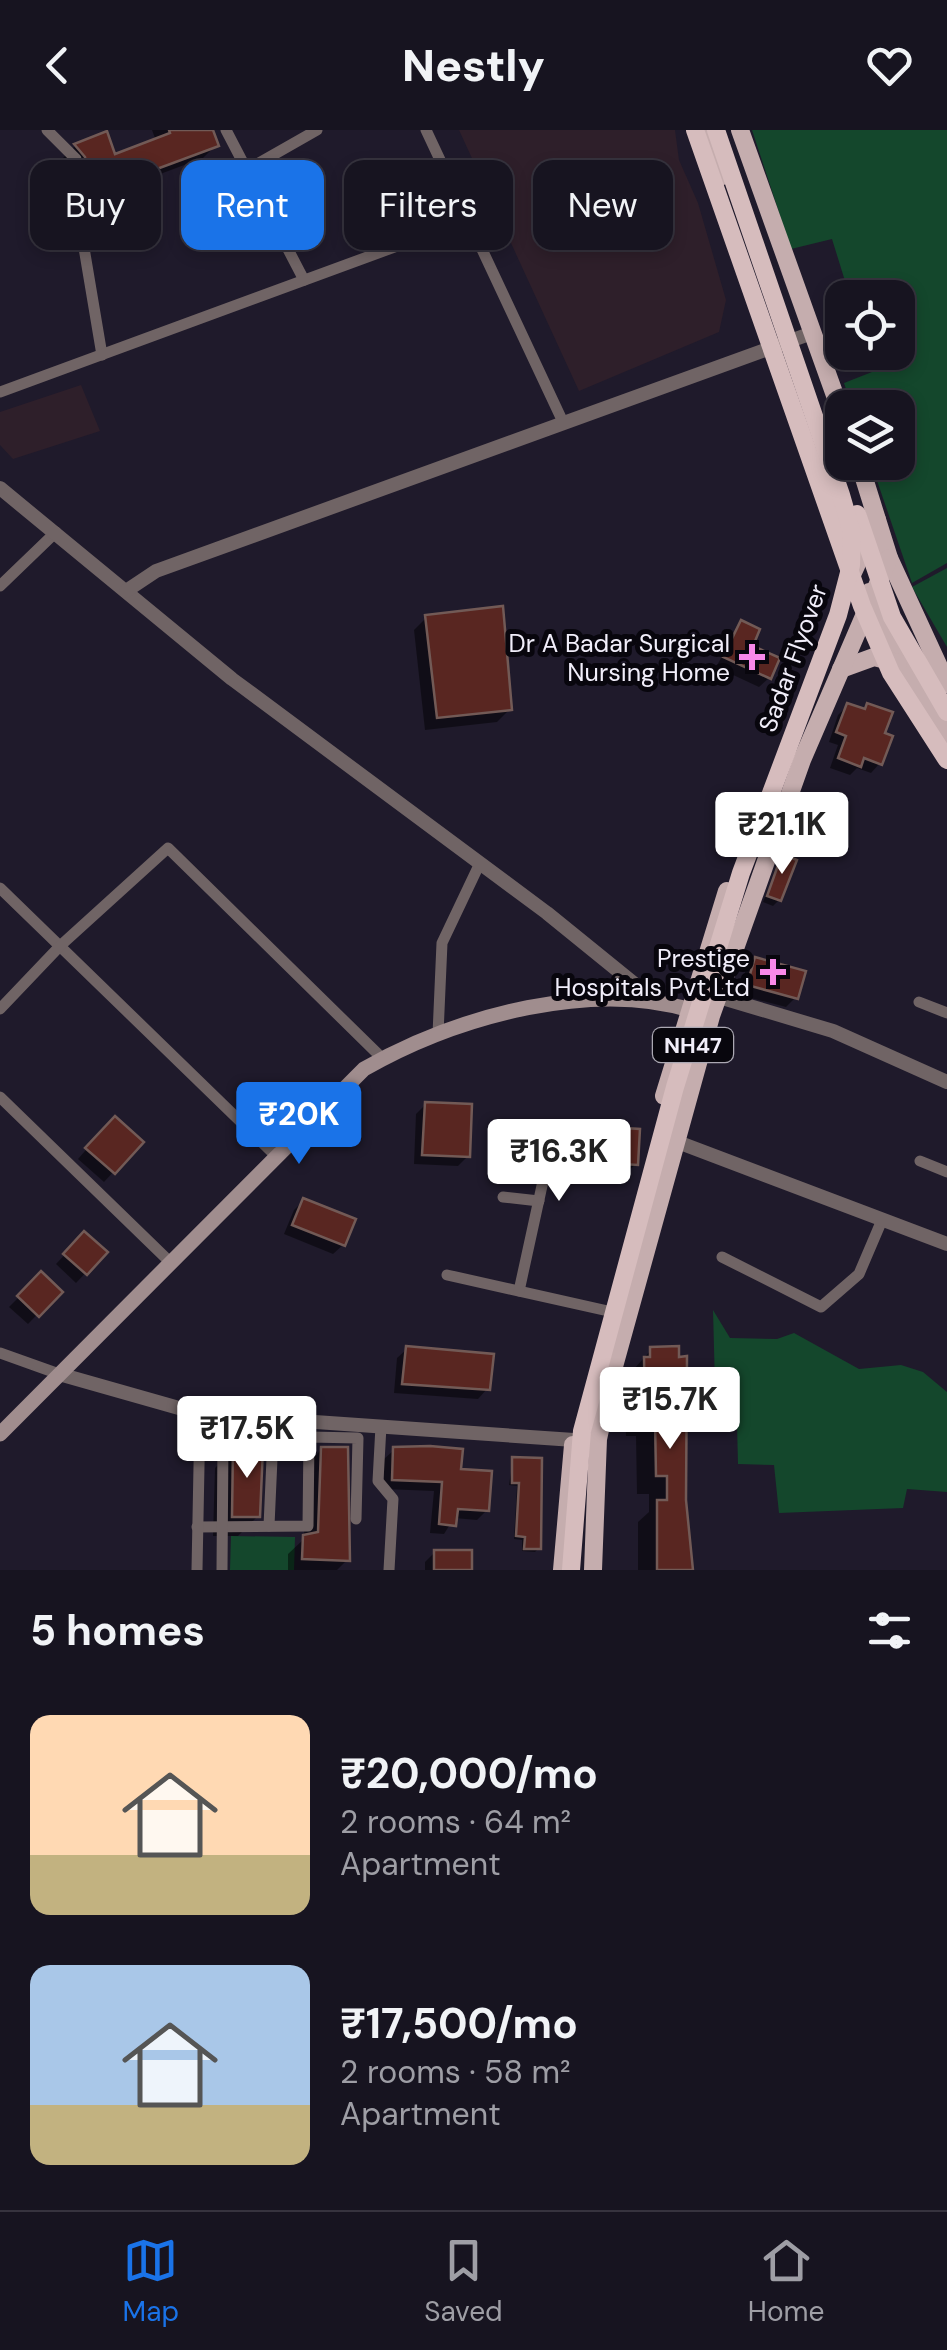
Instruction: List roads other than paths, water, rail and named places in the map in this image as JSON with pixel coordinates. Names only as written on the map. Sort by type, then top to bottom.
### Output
[{"type":"highway","name":"Sadar Flyover","points":[[694,130],[862,606],[891,672],[947,760]]},
{"type":"highway","name":"Sadar Flyover","points":[[571,1570],[582,1431],[675,1087],[722,927],[838,615],[851,565],[852,534],[841,495],[716,130]]},
{"type":"highway","points":[[728,130],[871,527],[892,617],[947,712]]},
{"type":"highway","name":"Sadar Flyover","points":[[581,1570],[590,1424],[679,1096],[720,955],[843,620],[871,527]]},
{"type":"main road","points":[[706,130],[777,345],[856,564],[903,665],[947,736]]},
{"type":"main road","points":[[740,130],[833,390]]},
{"type":"main road","points":[[862,480],[871,527],[947,684]]},
{"type":"main road","points":[[856,564],[871,527]]},
{"type":"main road","points":[[593,1570],[598,1438],[711,1016],[802,760],[874,603],[889,558]]},
{"type":"main road","name":"NH47","points":[[562,1570],[574,1440],[688,1008],[734,870],[856,564]]},
{"type":"main road","points":[[841,669],[874,657],[903,665]]},
{"type":"main road","points":[[0,1434],[364,1070],[438,1034],[480,1019],[594,998],[653,999],[711,1016]]},
{"type":"street","points":[[47,130],[76,160],[81,230],[102,355]]},
{"type":"street","points":[[226,130],[241,160]]},
{"type":"street","points":[[265,160],[317,130]]},
{"type":"street","points":[[426,130],[440,160]]},
{"type":"street","points":[[288,250],[304,280]]},
{"type":"street","points":[[0,392],[386,250]]},
{"type":"street","points":[[482,250],[563,422]]},
{"type":"street","points":[[126,591],[156,571],[812,333]]},
{"type":"street","points":[[0,488],[232,678],[480,862],[653,999]]},
{"type":"street","points":[[0,586],[56,532]]},
{"type":"street","points":[[0,1009],[60,946],[168,848],[383,1059]]},
{"type":"street","points":[[438,1034],[442,944],[480,862]]},
{"type":"street","points":[[0,888],[277,1157]]},
{"type":"street","points":[[694,989],[833,1031],[947,1082]]},
{"type":"street","points":[[918,1002],[947,1013]]},
{"type":"street","points":[[0,1097],[171,1263]]},
{"type":"street","points":[[654,1134],[947,1244]]},
{"type":"street","points":[[519,1291],[550,1149],[542,1142]]},
{"type":"street","points":[[920,1161],[947,1172]]},
{"type":"street","points":[[503,1197],[538,1201]]},
{"type":"street","points":[[722,1257],[821,1306],[859,1274],[882,1220]]},
{"type":"street","points":[[448,1275],[608,1312]]},
{"type":"street","points":[[0,1353],[200,1414],[574,1440]]},
{"type":"street","points":[[196,1570],[200,1414]]},
{"type":"street","points":[[269,1526],[273,1440],[288,1420]]},
{"type":"street","points":[[288,1420],[309,1440]]},
{"type":"street","points":[[381,1426],[378,1481],[393,1499],[388,1570]]},
{"type":"street","points":[[222,1570],[223,1441],[238,1433],[273,1440],[358,1438],[356,1519]]},
{"type":"street","points":[[198,1527],[308,1526],[309,1440]]},
{"type":"place","name":"Dr A Badar Surgical Nursing Home","points":[[752,657]]},
{"type":"place","name":"Prestige Hospitals Pvt Ltd","points":[[773,972]]}]
